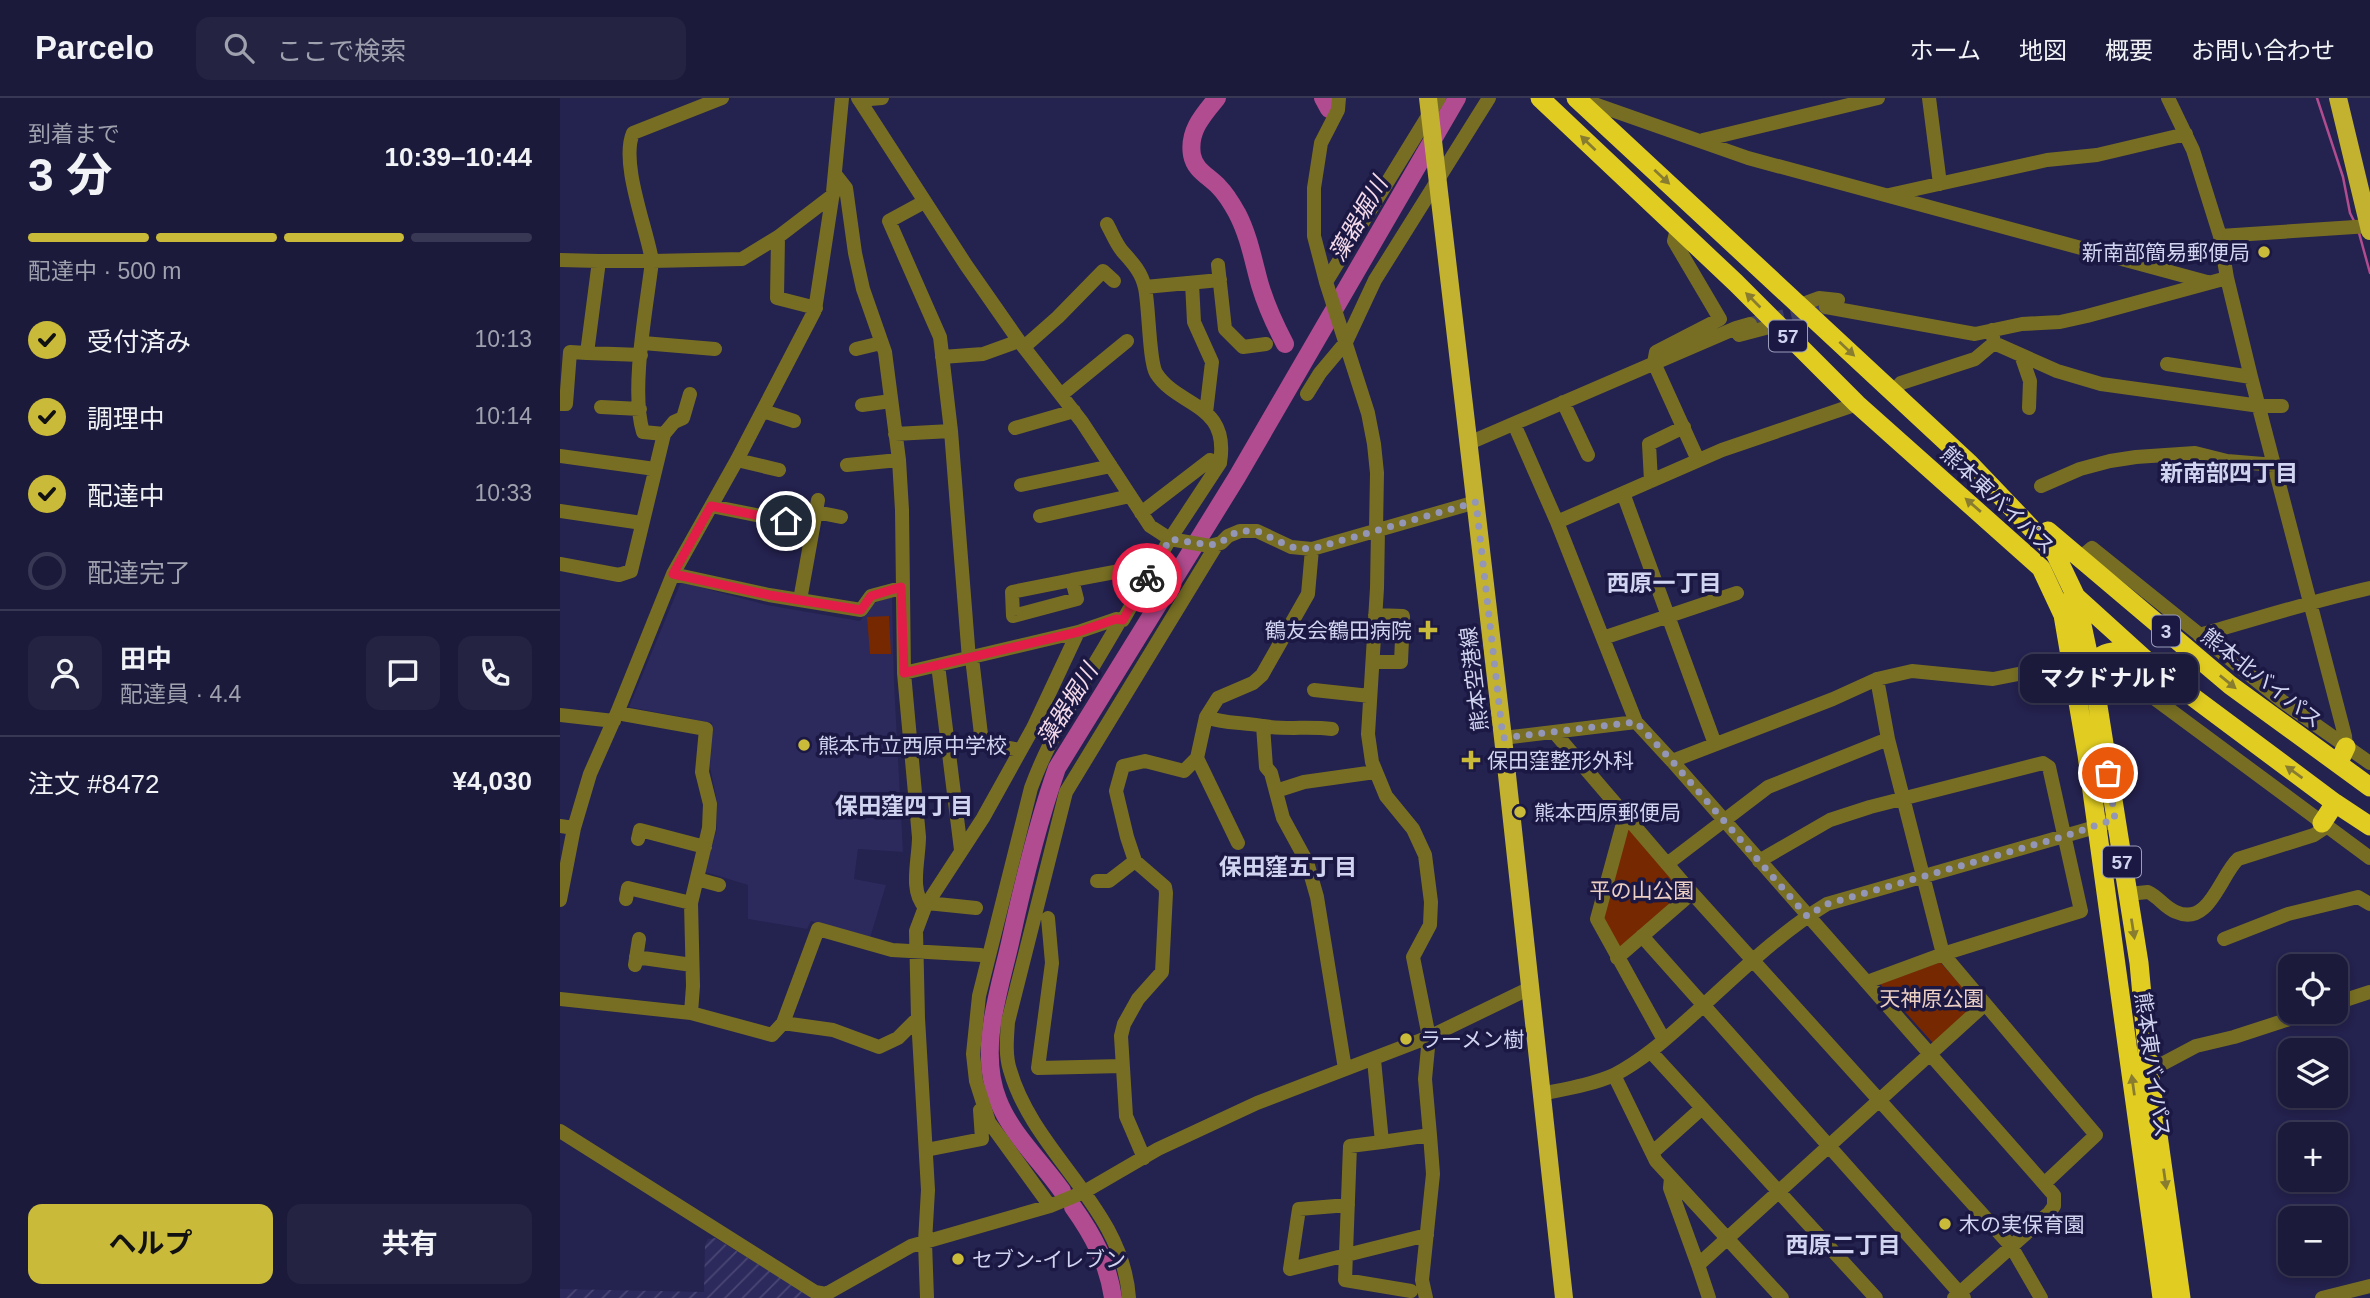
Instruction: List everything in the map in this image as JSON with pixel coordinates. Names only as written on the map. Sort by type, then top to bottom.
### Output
[{"type":"highway","name":"熊本東バイパス","points":[[1540,98],[1736,282],[1857,404],[2041,568],[2063,615],[2068,642],[2086,673]]},
{"type":"highway","name":"熊本東バイパス","points":[[1577,98],[1800,305],[1822,314],[1893,392],[1970,464],[2055,553],[2079,602],[2162,1298]]},
{"type":"highway","name":"熊本北バイパス","points":[[1970,464],[2230,685],[2342,755],[2370,787]]},
{"type":"highway","name":"3","points":[[2041,568],[2198,701],[2370,826]]},
{"type":"highway","points":[[2068,642],[2070,623],[2079,602],[2103,592],[2123,595]]},
{"type":"highway","points":[[2086,673],[2098,658],[2111,652],[2121,651],[2150,663]]},
{"type":"highway","points":[[2324,825],[2335,803]]},
{"type":"highway","name":"熊本東バイパス","points":[[2107,822],[2128,894],[2139,963],[2149,1070],[2180,1298]]},
{"type":"main road","points":[[2338,98],[2370,228]]},
{"type":"main road","name":"熊本空港線","points":[[1432,107],[1437,175],[1503,738],[1564,1298]]},
{"type":"street","points":[[664,434],[643,432],[640,409],[642,349],[653,261],[634,190],[630,149],[633,132],[722,98]]},
{"type":"street","points":[[560,900],[567,827],[616,717],[673,574],[737,460],[816,307],[833,195],[842,98]]},
{"type":"street","points":[[882,98],[859,99],[924,202],[1022,344],[1074,411],[1150,526],[1174,539],[1214,545]]},
{"type":"street","points":[[1339,98],[1338,110],[1321,143],[1314,188],[1314,236],[1368,413],[1374,444],[1377,474],[1376,615],[1368,734],[1375,772],[1386,796],[1413,829],[1425,855],[1431,902],[1430,925],[1413,957],[1429,1037],[1425,1079],[1433,1174],[1422,1280],[1426,1298]]},
{"type":"street","points":[[1307,394],[1345,337],[1374,280],[1437,175],[1489,98]]},
{"type":"street","points":[[1577,98],[1748,158],[2207,282]]},
{"type":"street","points":[[1703,141],[1878,98]]},
{"type":"street","points":[[1928,98],[1940,184]]},
{"type":"street","points":[[2168,98],[2186,134],[2220,236],[2227,278],[2251,377],[2308,601],[2346,736],[2342,755]]},
{"type":"street","points":[[1328,286],[1432,107]]},
{"type":"street","points":[[1885,196],[2047,160],[2097,155],[2186,134]]},
{"type":"street","points":[[835,174],[846,188],[863,289],[881,343],[899,460],[904,673],[919,837],[915,887],[918,900],[926,905],[976,908]]},
{"type":"street","points":[[560,260],[743,259],[778,237],[833,195]]},
{"type":"street","points":[[924,202],[889,222],[940,337],[951,431],[970,658],[982,743],[1020,750]]},
{"type":"street","points":[[926,1150],[982,1139],[973,1054],[979,996],[1031,788],[1053,736],[1121,620],[1220,463],[1222,450],[1214,421],[1165,383],[1154,371],[1145,287],[1133,262],[1122,251],[1107,224]]},
{"type":"street","points":[[2220,236],[2370,228]]},
{"type":"street","points":[[1677,229],[1674,241],[1720,319],[1656,352],[1656,366],[1698,460]]},
{"type":"street","points":[[778,237],[777,299],[816,307]]},
{"type":"street","points":[[587,353],[599,261]]},
{"type":"street","points":[[942,357],[983,354],[1022,344],[1058,317],[1103,271],[1114,281]]},
{"type":"street","points":[[1145,287],[1192,283],[1219,272],[1225,329],[1243,347],[1266,344]]},
{"type":"street","points":[[1893,392],[1901,383],[1975,359],[1993,337],[2022,324],[2060,322],[2087,316],[2227,278]]},
{"type":"street","points":[[1192,283],[1194,323],[1212,362],[1206,413]]},
{"type":"street","points":[[1800,305],[1819,298],[1841,300],[1944,322],[1952,331]]},
{"type":"street","points":[[1822,314],[1940,336],[1952,331],[1993,337],[2021,355],[2057,371],[2101,384],[2260,406],[2282,406]]},
{"type":"street","points":[[1656,366],[1751,324]]},
{"type":"street","points":[[1469,443],[1563,402],[1656,366],[1739,335],[1777,325]]},
{"type":"street","points":[[1061,395],[1111,359],[1127,341]]},
{"type":"street","points":[[856,349],[881,343]]},
{"type":"street","points":[[566,404],[565,352],[715,349]]},
{"type":"street","points":[[2021,355],[2030,381],[2029,408]]},
{"type":"street","points":[[2167,364],[2251,377]]},
{"type":"street","points":[[560,564],[619,575],[631,572],[664,434],[674,422],[683,418],[690,394]]},
{"type":"street","points":[[862,405],[891,401]]},
{"type":"street","points":[[1563,402],[1588,455]]},
{"type":"street","points":[[1557,522],[1698,460],[1857,404]]},
{"type":"street","points":[[601,407],[640,409]]},
{"type":"street","points":[[763,411],[794,421]]},
{"type":"street","points":[[1014,428],[1074,411]]},
{"type":"street","points":[[1514,424],[1557,522],[1636,722],[2045,1183],[2054,1195],[2054,1206],[1959,1296],[1829,1145],[1642,936]]},
{"type":"street","points":[[1651,481],[1649,444],[1684,427]]},
{"type":"street","points":[[895,434],[951,431]]},
{"type":"street","points":[[2041,486],[2080,469],[2136,457],[2195,453],[2227,461],[2275,465]]},
{"type":"street","points":[[560,456],[655,468]]},
{"type":"street","points":[[737,460],[779,470]]},
{"type":"street","points":[[847,464],[899,460]]},
{"type":"street","points":[[1141,513],[1210,460]]},
{"type":"street","points":[[1021,485],[1111,466]]},
{"type":"street","points":[[1623,493],[1715,744]]},
{"type":"street","points":[[1040,516],[1130,496]]},
{"type":"street","points":[[1129,1298],[1119,1253],[1107,1226],[1041,1132],[1017,1090],[1009,1068],[1008,1022],[1066,792],[1214,545],[1240,531],[1257,531],[1291,547],[1312,549],[1476,502]]},
{"type":"street","points":[[711,506],[786,521]]},
{"type":"street","points":[[800,600],[817,506],[841,517]]},
{"type":"street","points":[[560,511],[642,523]]},
{"type":"street","points":[[2080,558],[2092,548],[2282,701],[2342,755],[2370,763]]},
{"type":"street","points":[[1144,1158],[1126,1116],[1121,1036],[1124,1024],[1146,987],[1162,972],[1164,966],[1166,893],[1165,887],[1135,861],[1116,791],[1123,766],[1145,761],[1184,771],[1196,758],[1206,717],[1218,698],[1253,683],[1262,675],[1308,594],[1312,549]]},
{"type":"street","points":[[1072,580],[1136,568],[1140,590]]},
{"type":"street","points":[[673,574],[861,610],[871,596],[901,587]]},
{"type":"street","points":[[2199,635],[2292,609],[2308,601],[2370,588]]},
{"type":"street","points":[[1603,638],[1737,593]]},
{"type":"street","points":[[1373,662],[1401,662],[1403,616],[1376,615]]},
{"type":"street","points":[[904,673],[1078,632],[1116,619],[1121,620]]},
{"type":"street","points":[[927,1298],[925,1242],[928,1190],[916,931],[926,905],[983,818],[1020,750],[1078,632]]},
{"type":"street","points":[[938,666],[961,850]]},
{"type":"street","points":[[1672,761],[1821,704],[1877,678],[1912,671],[1993,679],[2044,669],[2086,673],[2131,681],[2370,858]]},
{"type":"street","points":[[1877,678],[1888,739],[1943,954],[2096,1135],[2045,1183]]},
{"type":"street","points":[[1314,690],[1370,696]]},
{"type":"street","points":[[560,715],[616,717],[706,729],[702,772],[710,804],[709,828],[691,903],[691,1013]]},
{"type":"street","points":[[1206,717],[1218,722],[1242,722],[1282,729],[1308,726],[1332,729]]},
{"type":"street","points":[[1503,738],[1636,722]]},
{"type":"street","points":[[1263,726],[1266,767],[1271,773],[1283,818],[1307,862],[1317,897],[1345,1069]]},
{"type":"street","points":[[1554,732],[1692,893],[2011,1246],[2041,1298]]},
{"type":"street","points":[[1667,864],[1768,788],[1888,739]]},
{"type":"street","points":[[1196,758],[1238,843]]},
{"type":"street","points":[[1759,861],[1830,820],[1903,798],[2043,763],[2049,767],[2081,911],[1943,954],[1867,982]]},
{"type":"street","points":[[1276,791],[1304,782],[1375,772]]},
{"type":"street","points":[[1625,816],[1597,914],[1599,924],[1617,958],[1664,1040]]},
{"type":"street","points":[[1541,1094],[1584,1085],[1614,1074],[1651,1052],[1754,960],[1807,916],[1827,904],[2107,822]]},
{"type":"street","points":[[2128,894],[2148,892],[2174,912],[2186,915],[2199,913],[2207,906],[2230,866],[2238,859],[2314,835],[2324,825]]},
{"type":"street","points":[[640,830],[705,847]]},
{"type":"street","points":[[1097,881],[1109,881],[1135,861]]},
{"type":"street","points":[[697,879],[719,885]]},
{"type":"street","points":[[626,899],[628,888],[691,903]]},
{"type":"street","points":[[1617,958],[1692,893]]},
{"type":"street","points":[[2224,939],[2288,914],[2358,897],[2370,904]]},
{"type":"street","points":[[1048,918],[1052,962],[1038,1069],[1122,1066]]},
{"type":"street","points":[[560,999],[691,1013],[772,1035],[783,1023],[818,929],[892,950],[981,955]]},
{"type":"street","points":[[639,939],[636,961],[692,965]]},
{"type":"street","points":[[560,1131],[819,1294],[832,1292],[911,1246],[1050,1206],[1084,1192],[1144,1158],[1257,1103],[1429,1037],[1530,988]]},
{"type":"street","points":[[2348,999],[2370,992]]},
{"type":"street","points":[[1698,1265],[1984,1005]]},
{"type":"street","points":[[783,1023],[832,1030],[879,1047],[898,1038],[918,1018]]},
{"type":"street","points":[[2149,1070],[2196,1046],[2278,1023]]},
{"type":"street","points":[[1651,1052],[1876,1298]]},
{"type":"street","points":[[1374,1060],[1382,1142]]},
{"type":"street","points":[[1614,1074],[1651,1153],[1782,1298]]},
{"type":"street","points":[[979,1092],[989,1122],[1050,1206]]},
{"type":"street","points":[[1651,1153],[1702,1108]]},
{"type":"street","points":[[1422,1280],[1408,1294],[1345,1280],[1350,1146],[1430,1135]]},
{"type":"street","points":[[1671,1178],[1670,1188],[1709,1298]]},
{"type":"street","points":[[1348,1205],[1299,1209],[1290,1269],[1427,1235]]},
{"type":"street","points":[[2322,1298],[2370,1286]]},
{"type":"shaded area","name":"熊本市立西原中学校","points":[[681,582],[767,605],[860,621],[872,604],[892,596],[903,852],[858,849],[854,879],[886,885],[870,938],[811,921],[807,929],[748,919],[748,885],[705,872],[717,828],[717,802],[710,767],[712,723],[629,707]]},
{"type":"shaded area","points":[[715,1238],[814,1298],[560,1298],[560,1289],[704,1292],[705,1245],[708,1239]]},
{"type":"green space","points":[[889,616],[891,654],[870,654],[867,617]]},
{"type":"green space","name":"平の山公園","points":[[1628,826],[1685,891],[1621,951],[1600,914]]},
{"type":"green space","name":"天神原公園","points":[[1940,962],[1977,1003],[1933,1043],[1880,984]]},
{"type":"waterway","points":[[1217,98],[1194,131],[1192,155],[1196,165],[1222,190],[1237,213],[1248,239],[1265,300],[1285,344]]},
{"type":"waterway","points":[[1323,98],[1329,109]]},
{"type":"waterway","name":"藻器堀川","points":[[1062,1191],[1018,1136],[1004,1112],[992,1081],[990,1061],[996,1001],[1031,854],[1057,768],[1237,477],[1457,98]]},
{"type":"waterway","points":[[2317,98],[2355,223]]},
{"type":"waterway","points":[[2359,233],[2370,273]]},
{"type":"waterway","name":"藻器堀川","points":[[1073,1207],[1099,1250],[1113,1298]]},
{"type":"tunnel","points":[[1750,324],[1826,307]]},
{"type":"way so far","points":[[1147,578],[1170,539],[1210,545],[1221,543],[1228,536],[1240,531],[1257,531],[1291,547],[1312,549],[1476,502],[1503,738],[1636,722],[1807,916],[1827,904],[2099,826],[2115,819],[2108,773]]},
{"type":"place","name":"新南部簡易郵便局","points":[[2264,252]]},
{"type":"place","name":"鶴友会鶴田病院","points":[[1428,630]]},
{"type":"place","name":"熊本市立西原中学校","points":[[804,745]]},
{"type":"place","name":"保田窪整形外科","points":[[1471,760]]},
{"type":"place","name":"マクドナルド","points":[[2108,773]]},
{"type":"place","name":"熊本西原郵便局","points":[[1520,812]]},
{"type":"place","name":"ラーメン樹","points":[[1406,1039]]},
{"type":"place","name":"木の実保育園","points":[[1945,1224]]},
{"type":"place","name":"セブン-イレブン","points":[[958,1259]]},
{"type":"district","name":"新南部四丁目","points":[[2229,473]]},
{"type":"district","name":"西原一丁目","points":[[1664,583]]},
{"type":"district","name":"保田窪四丁目","points":[[904,806]]},
{"type":"district","name":"保田窪五丁目","points":[[1288,867]]},
{"type":"district","name":"西原二丁目","points":[[1843,1245]]},
{"type":"route","points":[[786,521],[711,506],[673,574],[769,595],[861,610],[871,596],[901,587],[904,673],[1078,632],[1116,619],[1123,620],[1147,578]]}]
